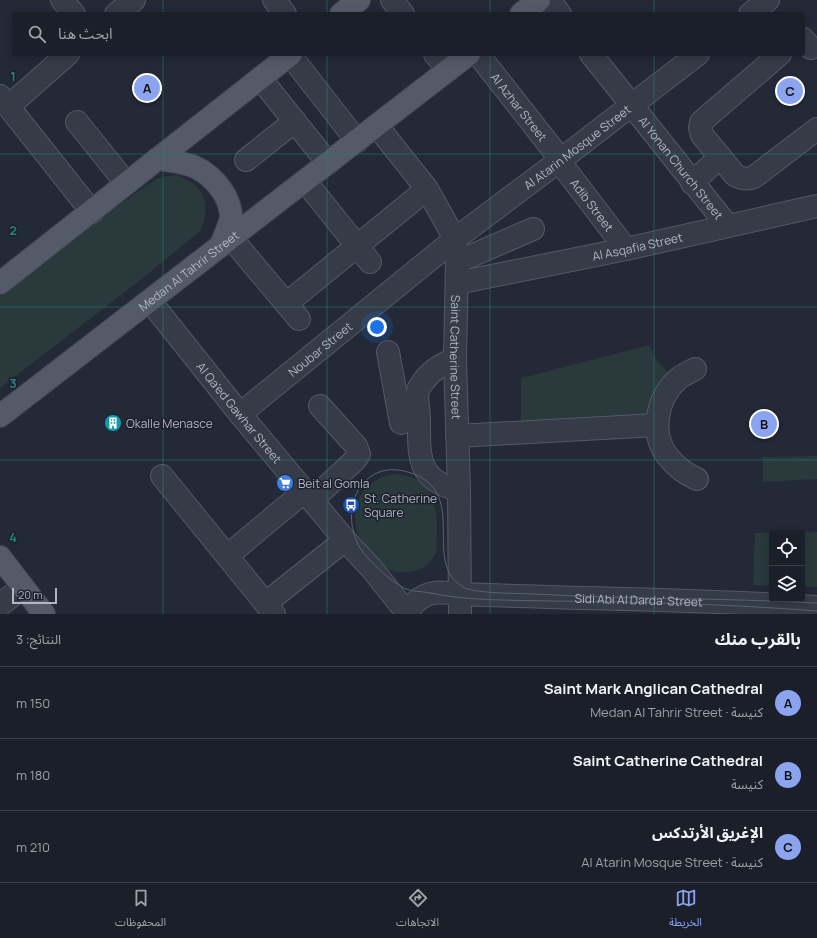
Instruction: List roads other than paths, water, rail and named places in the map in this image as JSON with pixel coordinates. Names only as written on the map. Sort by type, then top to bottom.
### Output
[{"type":"main road","points":[[344,12],[359,0]]},
{"type":"main road","points":[[524,12],[539,0]]},
{"type":"main road","points":[[0,284],[289,56]]},
{"type":"main road","name":"Medan Al Tahrir Street","points":[[0,416],[377,126],[442,62],[462,56]]},
{"type":"main road","points":[[157,159],[181,162],[200,168],[215,180],[226,197],[231,216],[226,242]]},
{"type":"main road","points":[[0,557],[44,614]]},
{"type":"street","points":[[62,0],[72,12]]},
{"type":"street","points":[[119,12],[134,0]]},
{"type":"street","points":[[274,0],[283,12]]},
{"type":"street","points":[[392,0],[401,12]]},
{"type":"street","points":[[549,0],[558,12]]},
{"type":"street","points":[[753,12],[768,0]]},
{"type":"street","points":[[65,56],[4,101],[92,212]]},
{"type":"street","points":[[291,56],[357,141]]},
{"type":"street","name":"Al Azhar Street","points":[[480,56],[560,161]]},
{"type":"street","name":"Al Yonan Church Street","points":[[593,56],[692,183],[727,225]]},
{"type":"street","name":"Al Atarin Mosque Street","points":[[455,239],[560,161],[695,56]]},
{"type":"street","points":[[778,56],[701,122],[700,128],[702,135],[735,175],[740,178],[750,179],[817,129]]},
{"type":"street","points":[[260,78],[328,163]]},
{"type":"street","points":[[246,160],[295,121]]},
{"type":"street","points":[[77,122],[126,183]]},
{"type":"street","name":"Saint Catherine Street","points":[[377,126],[427,189],[455,239],[457,272],[455,365],[459,485],[460,604]]},
{"type":"street","points":[[692,183],[720,157]]},
{"type":"street","name":"Adib Street","points":[[560,161],[626,249]]},
{"type":"street","points":[[305,181],[364,254]]},
{"type":"street","points":[[226,242],[293,311],[364,254],[427,189]]},
{"type":"street","name":"Al Asqafia Street","points":[[457,272],[626,249],[727,225],[817,206]]},
{"type":"street","points":[[457,272],[533,229]]},
{"type":"street","name":"Noubar Street","points":[[240,414],[455,239]]},
{"type":"street","name":"Al Qa'ed Gawhar Street","points":[[150,301],[240,414],[345,540],[372,568],[408,614]]},
{"type":"street","points":[[388,352],[404,423],[424,469],[433,480],[445,487],[459,485]]},
{"type":"street","points":[[404,423],[418,389],[427,376],[439,365],[455,365]]},
{"type":"street","points":[[455,365],[440,376],[430,389],[432,455],[435,464],[441,472],[459,485]]},
{"type":"street","points":[[695,369],[679,378],[667,391],[660,407],[657,425],[660,443],[669,458],[681,471],[697,479]]},
{"type":"street","points":[[227,556],[355,460],[359,454],[356,446],[320,406]]},
{"type":"street","points":[[457,436],[657,425]]},
{"type":"street","points":[[162,476],[270,609],[345,540]]},
{"type":"street","points":[[0,605],[23,587]]},
{"type":"street","name":"Sidi Abi Al Darda' Street","points":[[408,614],[416,601],[430,593],[445,592],[460,604],[761,609],[817,607]]},
{"type":"tram line","points":[[817,603],[569,596],[477,591],[463,587],[451,575],[445,560],[442,508],[437,493],[425,480],[404,471],[391,470],[379,472],[369,478],[361,486],[355,496],[352,508],[351,520],[356,540],[360,548],[386,576],[404,588],[410,590],[445,596],[490,600],[684,604],[817,611]]},
{"type":"place","name":"Saint Mark Anglican Cathedral","points":[[147,88]]},
{"type":"place","name":"الإغريق الأرتدكس","points":[[790,91]]},
{"type":"place","name":"Okalle Menasce","points":[[113,423]]},
{"type":"place","name":"Saint Catherine Cathedral","points":[[764,424]]},
{"type":"place","name":"Beit al Gomla","points":[[285,483]]},
{"type":"place","name":"St. Catherine Square","points":[[351,505]]}]
